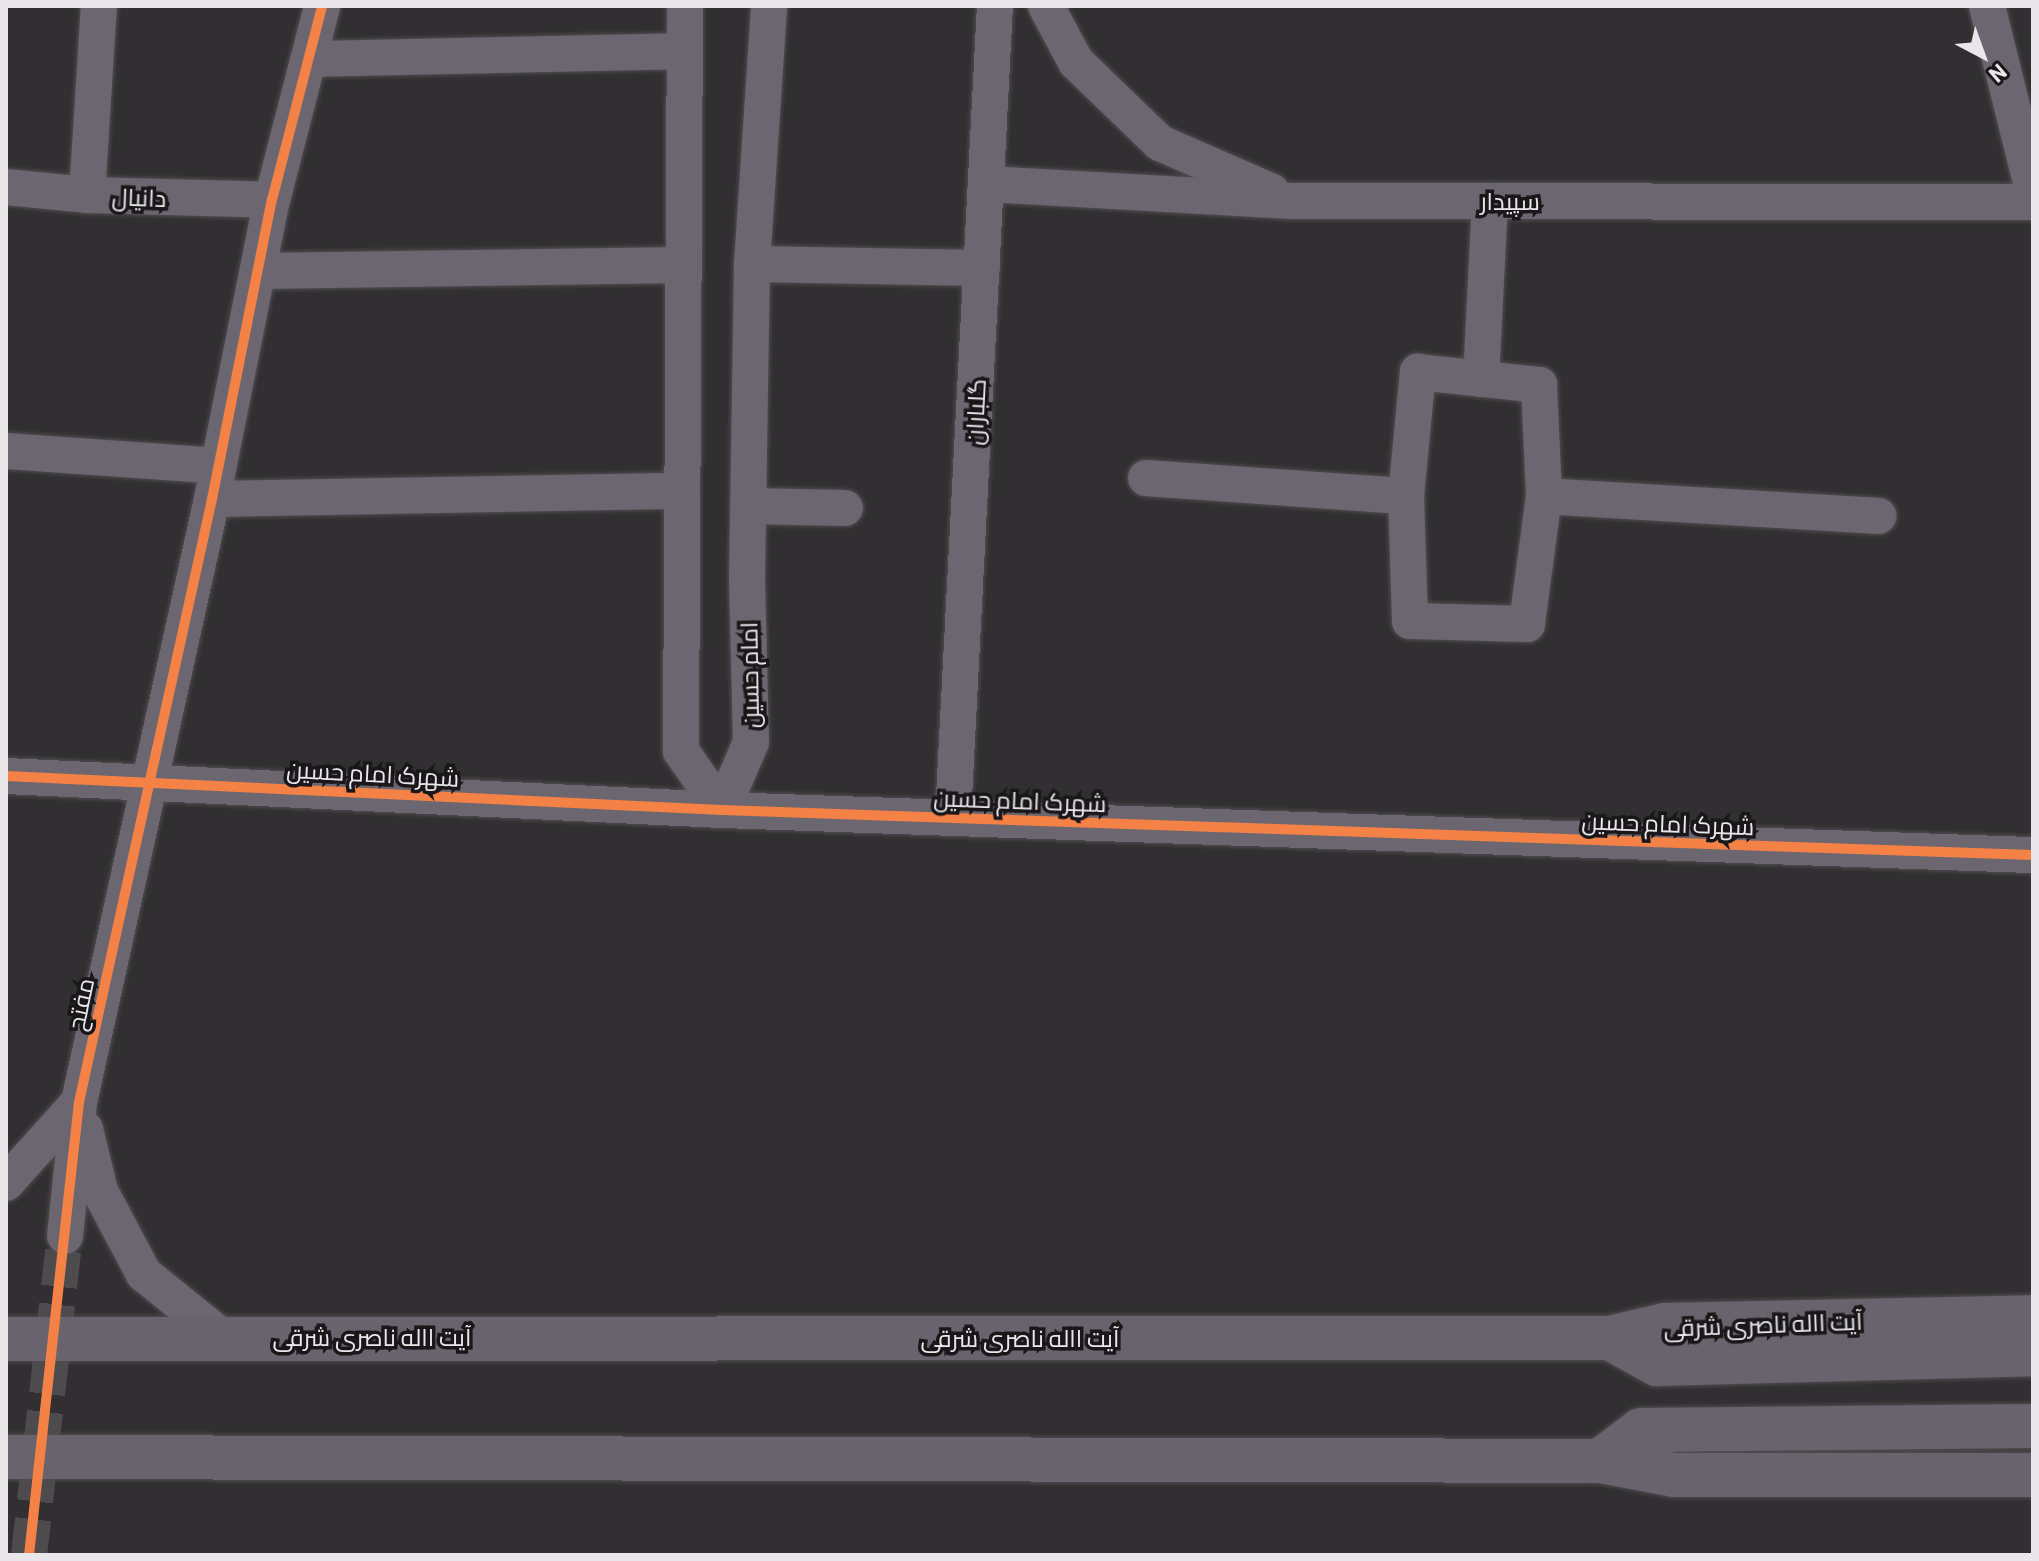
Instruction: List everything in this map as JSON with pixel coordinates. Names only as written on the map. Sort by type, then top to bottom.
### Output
[{"type":"highway","name":"آیت االه ناصری شرقی","points":[[6,1339],[1610,1338],[1665,1325],[2033,1317]]},
{"type":"highway","points":[[1610,1338],[1657,1364],[2033,1354]]},
{"type":"highway","points":[[1600,1461],[1641,1430],[2033,1426]]},
{"type":"highway","points":[[6,1457],[1600,1461],[1674,1475],[2033,1475]]},
{"type":"street","points":[[87,195],[99,6]]},
{"type":"street","name":"مفتح","points":[[65,1236],[79,1102],[215,482],[272,200],[311,59],[322,6]]},
{"type":"street","points":[[685,6],[681,751],[722,810]]},
{"type":"street","name":"امام حسین","points":[[722,810],[751,742],[748,506],[752,264],[769,6]]},
{"type":"street","name":"گلباران","points":[[953,817],[995,6]]},
{"type":"street","points":[[1046,6],[1076,62],[1160,143],[1292,201]]},
{"type":"street","points":[[1987,6],[2028,137],[2033,190]]},
{"type":"street","points":[[311,59],[685,51]]},
{"type":"street","name":"سپیدار","points":[[987,184],[1292,201],[2033,202]]},
{"type":"street","name":"دانیال","points":[[6,187],[87,195],[272,200]]},
{"type":"street","points":[[1481,379],[1490,201]]},
{"type":"street","points":[[752,264],[982,268]]},
{"type":"street","points":[[259,271],[683,265]]},
{"type":"street","points":[[1418,372],[1481,379],[1539,385],[1544,496],[1527,624],[1410,621],[1406,496],[1418,372]]},
{"type":"street","points":[[6,451],[215,482],[682,491]]},
{"type":"street","points":[[1146,478],[1406,496]]},
{"type":"street","points":[[1544,496],[1878,516]]},
{"type":"street","points":[[748,506],[845,508]]},
{"type":"street","name":"شهرک امام حسین","points":[[6,776],[722,810],[2033,855]]},
{"type":"street","points":[[6,1183],[79,1102]]},
{"type":"street","points":[[79,1102],[100,1191],[144,1274],[222,1337]]},
{"type":"tunnel","points":[[29,1555],[65,1236]]},
{"type":"cycle path","points":[[29,1555],[79,1102],[212,499],[272,200],[322,6]]},
{"type":"cycle path","points":[[6,776],[722,810],[2033,855]]}]
